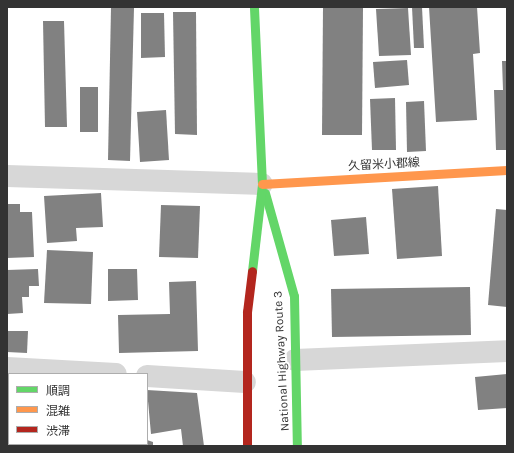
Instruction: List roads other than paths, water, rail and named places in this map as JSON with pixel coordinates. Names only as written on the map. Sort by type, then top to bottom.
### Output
[{"type":"main road","name":"National Highway Route 3","points":[[247,446],[245,382],[247,312],[262,184],[254,7]]},
{"type":"main road","name":"久留米小郡線","points":[[262,184],[507,170]]},
{"type":"main road","name":"National Highway Route 3","points":[[262,184],[294,296],[297,446]]},
{"type":"street","points":[[7,176],[262,184]]},
{"type":"street","points":[[295,360],[507,351]]},
{"type":"street","points":[[7,368],[88,373]]},
{"type":"street","points":[[148,376],[245,382]]}]
